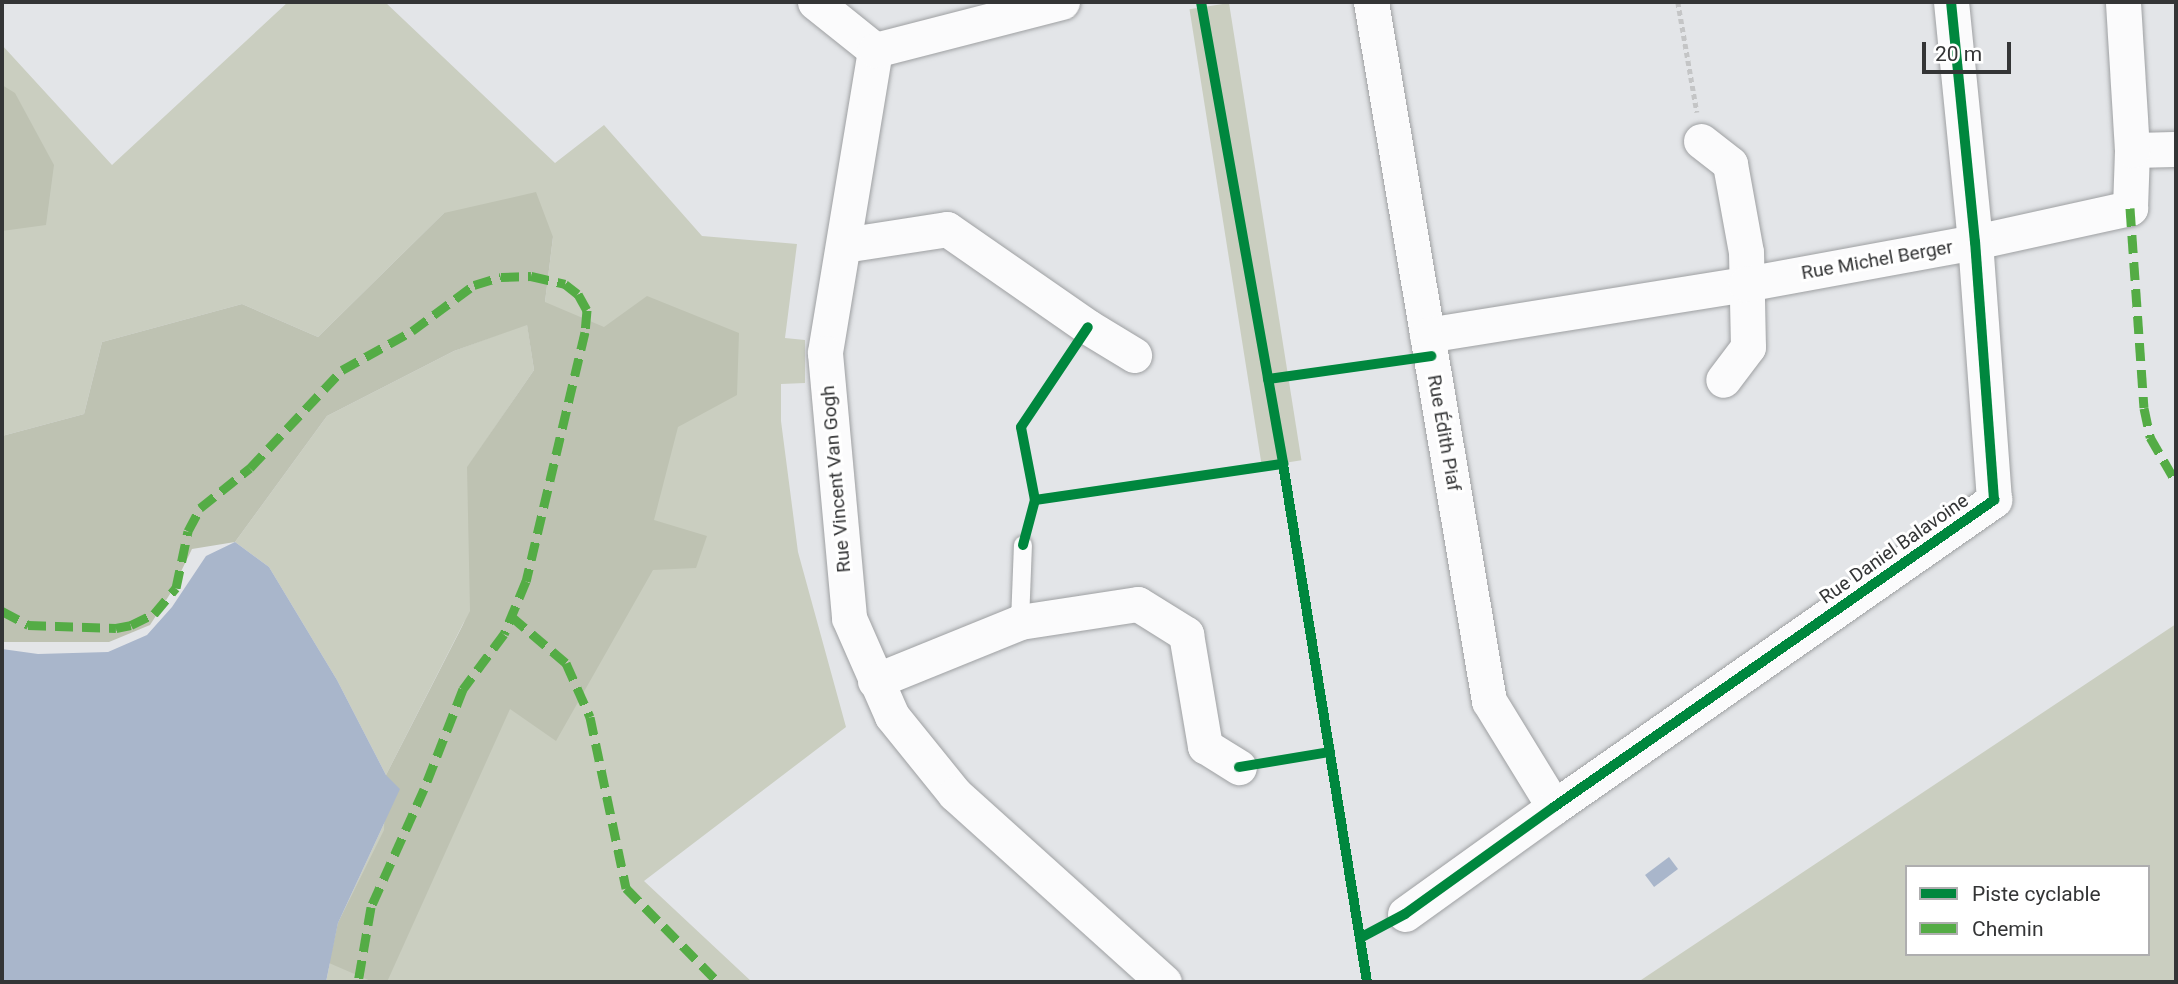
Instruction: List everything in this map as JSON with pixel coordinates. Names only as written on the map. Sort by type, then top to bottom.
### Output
[{"type":"street","points":[[815,2],[875,50],[1062,2]]},
{"type":"street","name":"Rue Édith Piaf","points":[[1371,2],[1489,701],[1553,807]]},
{"type":"street","name":"Rue Daniel Balavoine","points":[[1405,914],[1553,807],[1994,500],[1975,242],[1951,2]]},
{"type":"street","points":[[2123,2],[2132,150],[2176,149]]},
{"type":"street","name":"Rue Vincent Van Gogh","points":[[875,50],[825,353],[849,618],[892,716],[956,794],[1164,982]]},
{"type":"street","points":[[1701,141],[1730,164],[1746,252],[1748,347],[1723,380]]},
{"type":"street","name":"Rue Michel Berger","points":[[1427,335],[1746,284],[1975,242],[2130,208],[2132,150]]},
{"type":"street","points":[[844,245],[947,229],[1088,327],[1134,355]]},
{"type":"street","points":[[875,681],[1020,622],[1138,604],[1186,634],[1205,746],[1239,767]]},
{"type":"lane","points":[[1020,622],[1023,545]]},
{"type":"path","points":[[1678,2],[1701,141]]},
{"type":"shaded area","points":[[288,2],[385,2],[555,163],[604,125],[702,236],[797,244],[785,338],[805,340],[805,383],[781,384],[781,421],[798,552],[846,727],[644,881],[752,982],[326,982],[338,923],[400,789],[465,620],[386,775],[337,680],[269,567],[235,542],[327,416],[454,351],[527,324],[534,370],[467,468],[551,403],[545,302],[553,237],[444,213],[318,337],[242,304],[102,342],[84,414],[2,436],[2,45],[112,165]]},
{"type":"shaded area","points":[[1229,3],[1301,460],[1262,467],[1189,9]]},
{"type":"shaded area","points":[[2176,624],[2176,982],[1638,982]]},
{"type":"green space","points":[[2,85],[15,93],[54,165],[46,225],[2,231]]},
{"type":"green space","points":[[536,192],[553,237],[545,302],[604,327],[647,296],[739,333],[737,395],[678,427],[654,520],[707,536],[696,568],[653,570],[556,741],[510,709],[387,982],[373,982],[329,963],[338,923],[384,830],[386,775],[470,611],[467,467],[534,370],[527,325],[454,351],[327,416],[235,542],[192,549],[170,594],[150,625],[109,642],[2,642],[2,436],[84,414],[102,342],[242,304],[318,337],[444,213]]},
{"type":"water","points":[[235,542],[269,567],[337,680],[386,775],[400,789],[338,923],[326,982],[2,982],[2,649],[38,654],[108,652],[147,635],[172,607],[206,556]]},
{"type":"water","points":[[1669,857],[1678,869],[1654,887],[1645,875]]},
{"type":"marked path","points":[[2130,208],[2144,408],[2150,437],[2176,482]]},
{"type":"marked path","points":[[2,611],[28,625],[116,628],[131,625],[154,614],[176,588],[188,531],[200,508],[250,468],[342,370],[412,331],[474,285],[501,277],[531,276],[565,284],[578,294],[587,310],[585,332],[526,581],[504,634],[463,689],[424,789],[371,907],[358,982]]},
{"type":"marked path","points":[[511,616],[566,663],[590,717],[626,888],[718,982]]},
{"type":"cycle path","points":[[1201,2],[1283,464],[1367,982]]},
{"type":"cycle path","points":[[1360,938],[1405,914],[1994,500],[1975,242],[1951,2]]},
{"type":"cycle path","points":[[1023,545],[1035,500],[1021,427],[1088,327]]},
{"type":"cycle path","points":[[1268,379],[1431,356]]},
{"type":"cycle path","points":[[1035,500],[1283,464]]},
{"type":"cycle path","points":[[1239,767],[1330,752]]}]
